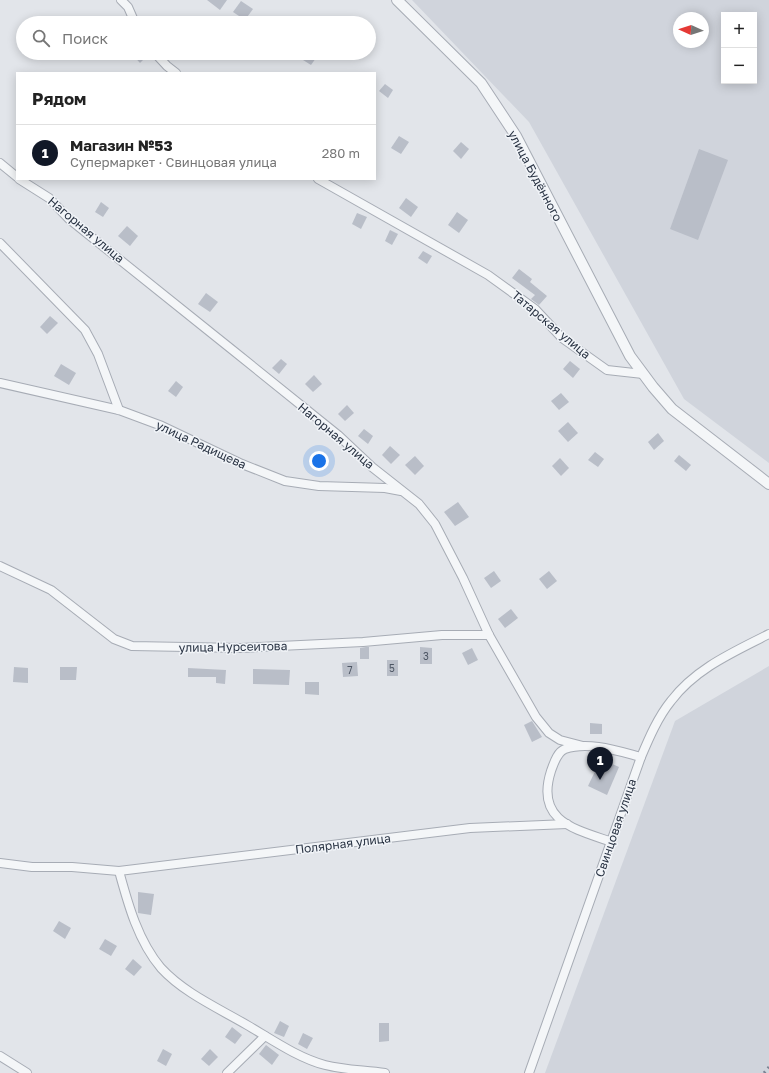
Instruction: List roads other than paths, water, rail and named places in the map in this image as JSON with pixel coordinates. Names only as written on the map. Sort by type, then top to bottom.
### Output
[{"type":"street","points":[[121,0],[128,7],[132,16]]},
{"type":"street","name":"улица Будённого","points":[[397,0],[481,83],[516,136],[607,313],[630,356],[643,374]]},
{"type":"street","points":[[161,60],[175,72]]},
{"type":"street","name":"Нагорная улица","points":[[0,163],[16,176]]},
{"type":"street","name":"Нагорная улица","points":[[21,180],[49,198],[69,219],[236,353],[419,504],[435,524],[463,578],[489,635],[536,717],[549,733],[560,740],[583,746]]},
{"type":"street","name":"Татарская улица","points":[[320,180],[488,275],[535,309],[562,338],[607,370],[643,374]]},
{"type":"street","points":[[0,243],[85,330],[98,354],[119,410]]},
{"type":"street","points":[[643,374],[672,409],[769,484]]},
{"type":"street","name":"улица Радищева","points":[[0,383],[119,410],[162,426],[242,464],[285,480],[319,486],[385,488],[404,492]]},
{"type":"street","name":"улица Нурсеитова","points":[[0,566],[51,590],[114,638],[132,646],[241,648],[363,642],[442,635],[489,635]]},
{"type":"street","name":"Свинцовая улица","points":[[529,1073],[641,757],[653,731],[671,701],[696,675],[724,656],[769,634]]},
{"type":"street","points":[[612,842],[580,831],[557,818],[549,807],[546,786],[556,757],[564,749],[583,746],[609,749],[641,757]]},
{"type":"street","name":"Полярная улица","points":[[0,863],[32,867],[72,867],[119,871],[470,828],[567,824]]},
{"type":"street","points":[[119,871],[142,938],[161,967],[179,985],[265,1036],[294,1052],[324,1065],[360,1071],[385,1073]]},
{"type":"street","points":[[227,1073],[265,1036]]},
{"type":"street","points":[[0,1056],[27,1073]]},
{"type":"railway","points":[[764,1073],[769,1067]]},
{"type":"place","name":"Магазин №53","points":[[600,780]]}]
